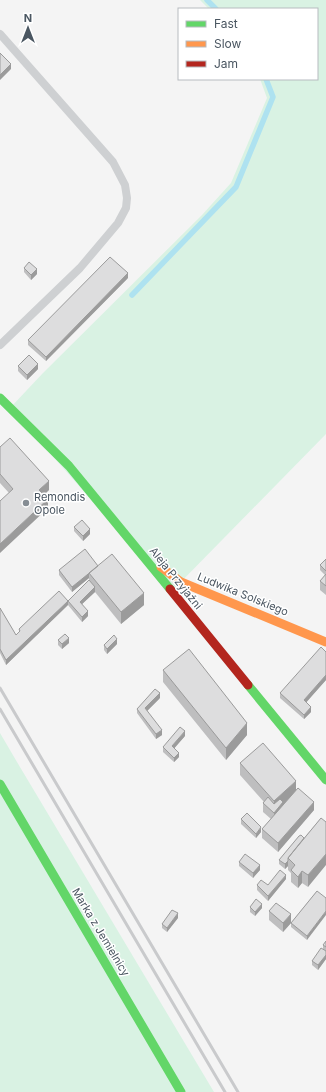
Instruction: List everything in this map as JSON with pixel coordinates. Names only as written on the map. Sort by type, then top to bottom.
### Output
[{"type":"street","name":"Aleja Przyjaźni","points":[[0,398],[69,466],[326,780]]},
{"type":"street","name":"Ludwika Solskiego","points":[[136,548],[181,582],[326,642]]},
{"type":"street","name":"Marka z Jemielnicy","points":[[0,784],[181,1092]]},
{"type":"lane","points":[[0,34],[113,162],[125,185],[127,198],[126,208],[118,222],[80,268],[0,344]]},
{"type":"green space","points":[[200,0],[326,0],[326,434],[172,591],[10,408],[43,373],[202,215],[231,183],[267,98],[260,80],[318,80],[318,8],[208,8]]},
{"type":"green space","points":[[0,733],[17,762],[214,1092],[0,1092]]},
{"type":"building","points":[[0,53],[11,64],[0,75]]},
{"type":"building","points":[[110,257],[128,273],[46,357],[28,340]]},
{"type":"building","points":[[29,262],[37,269],[31,275],[24,268]]},
{"type":"building","points":[[29,355],[38,364],[27,375],[18,366]]},
{"type":"building","name":"Remondis Opole","points":[[10,438],[49,481],[39,490],[48,499],[0,544],[0,501],[13,489],[0,474],[0,447]]},
{"type":"building","points":[[82,520],[90,529],[83,536],[74,527]]},
{"type":"building","points":[[85,549],[98,566],[72,587],[59,570]]},
{"type":"building","points":[[112,554],[144,593],[121,612],[89,573]]},
{"type":"building","points":[[326,559],[326,571],[320,565]]},
{"type":"building","points":[[326,574],[326,586],[320,581]]},
{"type":"building","points":[[89,580],[95,587],[80,602],[88,611],[82,617],[68,601]]},
{"type":"building","points":[[59,591],[68,601],[6,660],[0,649],[0,608],[16,635],[20,631],[19,629]]},
{"type":"building","points":[[65,634],[69,638],[62,644],[58,640]]},
{"type":"building","points":[[114,635],[117,639],[107,649],[104,645]]},
{"type":"building","points":[[321,647],[326,652],[326,675],[304,700],[311,707],[304,715],[280,693]]},
{"type":"building","points":[[189,649],[247,723],[226,748],[163,670]]},
{"type":"building","points":[[155,689],[160,693],[145,708],[162,730],[156,734],[137,709]]},
{"type":"building","points":[[180,727],[185,731],[172,746],[179,753],[174,758],[163,747]]},
{"type":"building","points":[[263,743],[296,781],[274,801],[240,763]]},
{"type":"building","points":[[298,788],[314,802],[278,843],[262,829]]},
{"type":"building","points":[[268,797],[274,804],[280,799],[283,802],[274,813],[263,803]]},
{"type":"building","points":[[247,813],[261,827],[256,834],[241,819]]},
{"type":"building","points":[[321,818],[326,822],[326,854],[308,875],[302,871],[298,877],[291,870],[295,865],[288,858]]},
{"type":"building","points":[[301,835],[304,838],[288,858],[288,861],[285,864],[279,860],[299,836]]},
{"type":"building","points":[[245,854],[260,865],[253,873],[239,862]]},
{"type":"building","points":[[280,870],[286,875],[268,896],[257,885],[261,880],[268,885]]},
{"type":"building","points":[[317,891],[326,898],[326,911],[307,936],[291,923]]},
{"type":"building","points":[[256,899],[262,904],[255,912],[250,907]]},
{"type":"building","points":[[276,903],[291,914],[283,923],[269,911]]},
{"type":"building","points":[[172,910],[178,913],[167,928],[162,924]]},
{"type":"building","points":[[321,948],[326,951],[326,955],[318,965],[312,961]]},
{"type":"waterway","points":[[207,0],[215,8]]},
{"type":"waterway","points":[[132,295],[236,187],[273,97],[266,80]]},
{"type":"railway","points":[[0,688],[238,1092]]},
{"type":"railway","points":[[0,709],[225,1092]]},
{"type":"traffic: fast","points":[[0,398],[69,466],[170,589]]},
{"type":"traffic: fast","points":[[248,685],[326,780]]},
{"type":"traffic: fast","points":[[0,784],[181,1092]]},
{"type":"traffic: slow","points":[[161,567],[181,582],[326,642]]},
{"type":"traffic: jam","points":[[170,589],[248,685]]},
{"type":"place","name":"Remondis Opole","points":[[26,503]]}]
